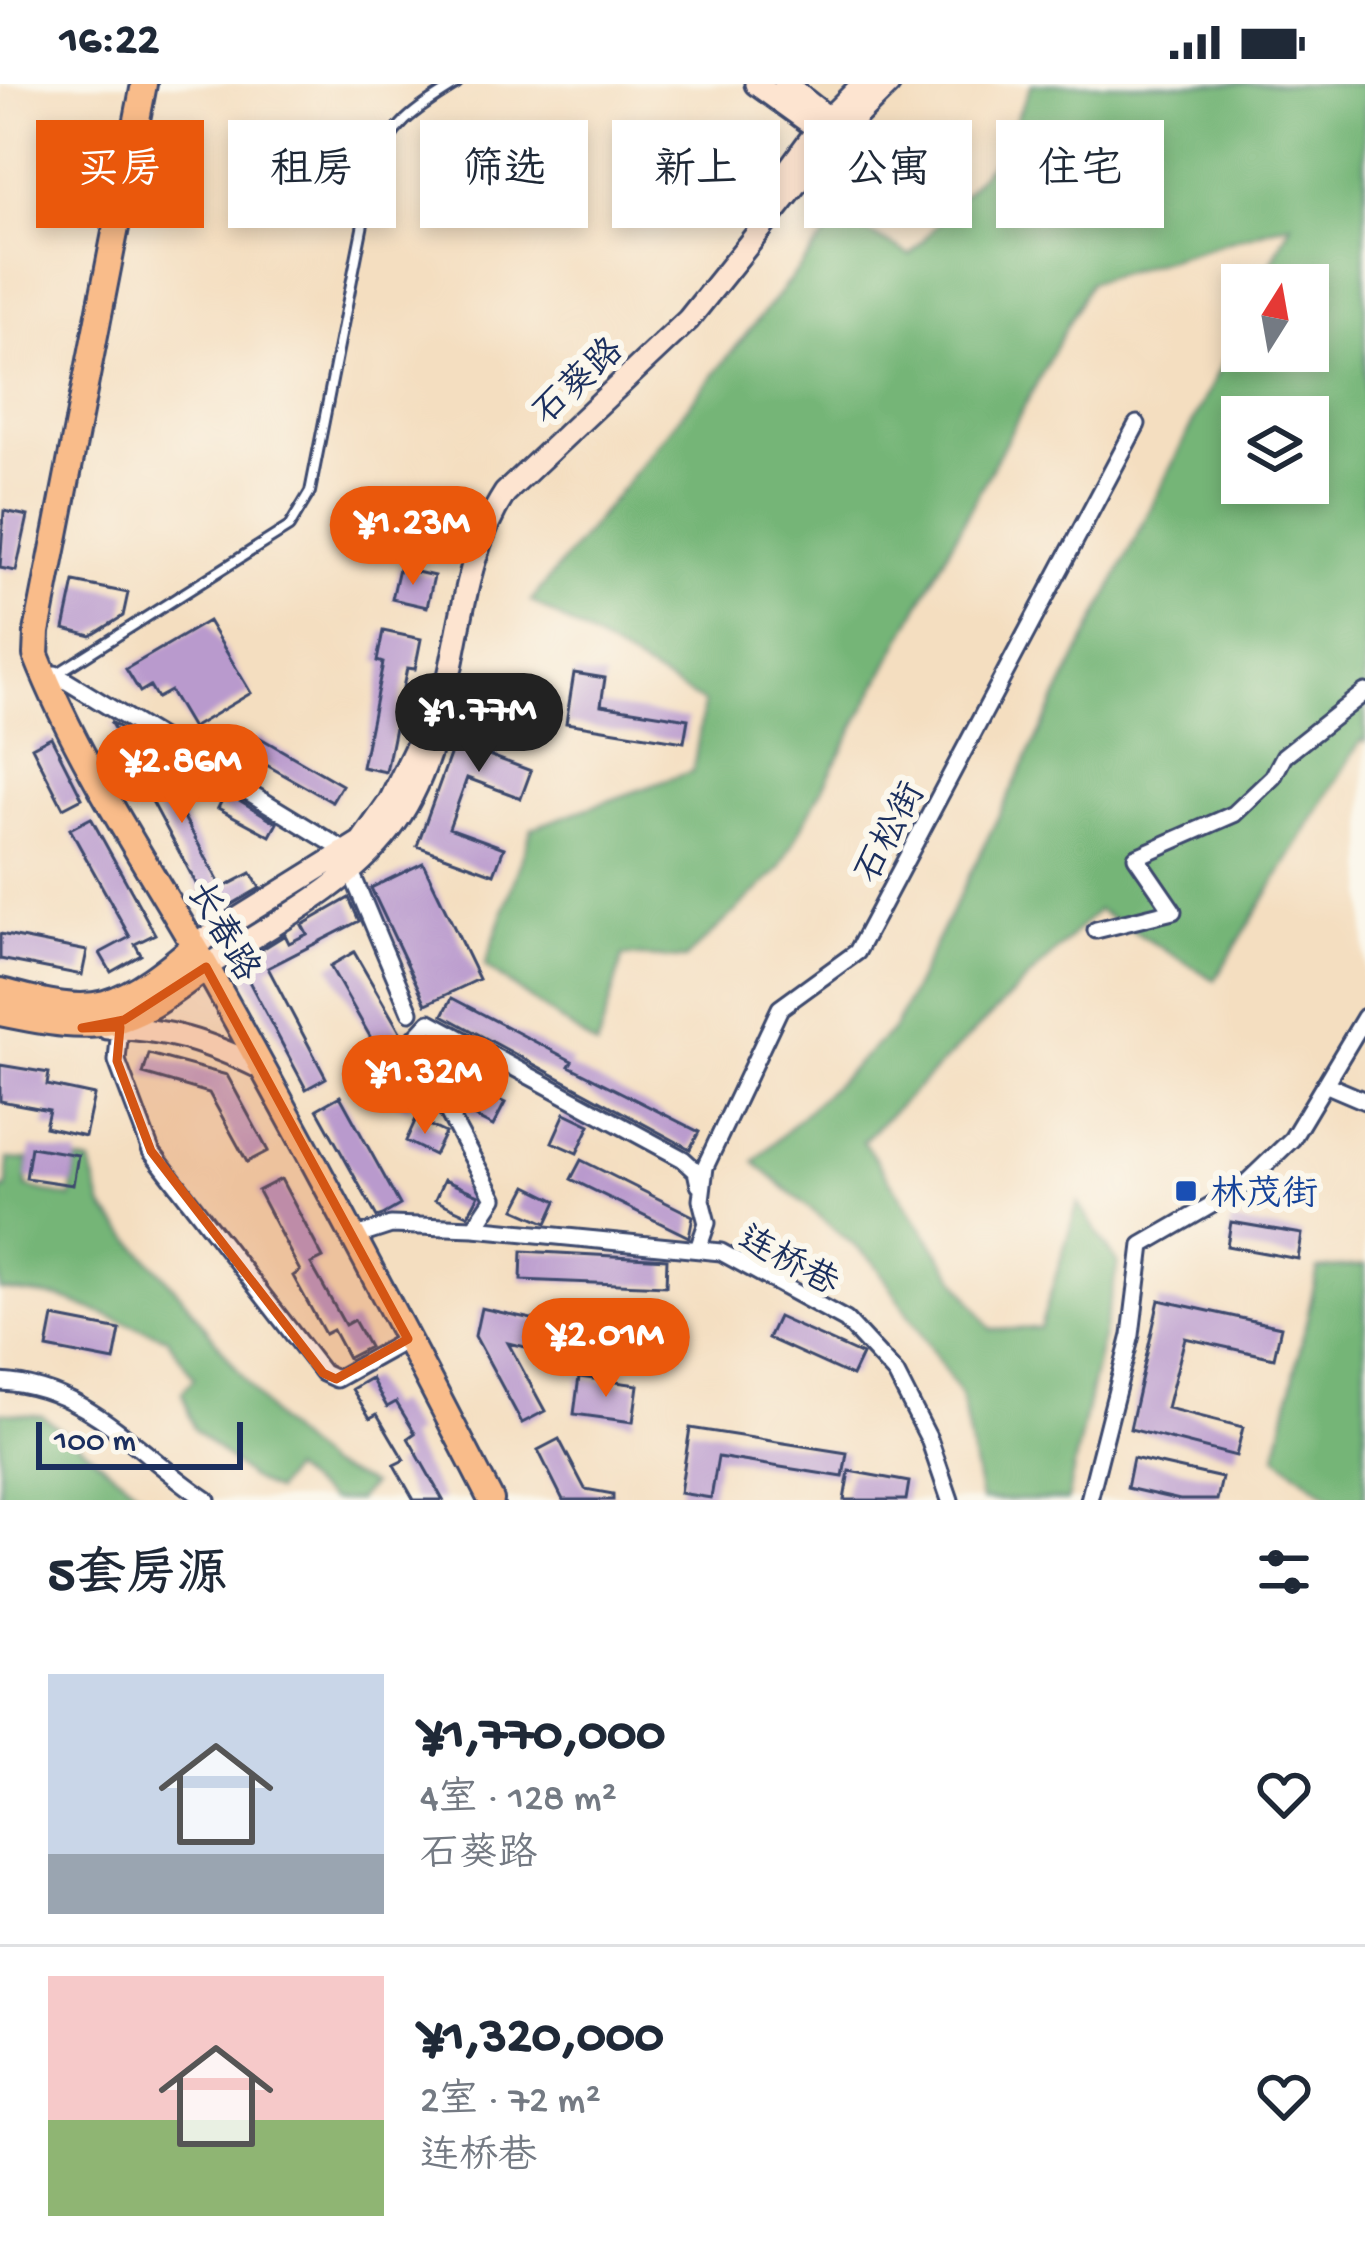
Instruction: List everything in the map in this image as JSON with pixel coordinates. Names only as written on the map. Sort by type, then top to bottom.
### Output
[{"type":"main road","name":"长春路","points":[[144,84],[36,655],[51,677],[102,790],[200,956],[354,1237],[491,1500]]},
{"type":"main road","points":[[755,84],[834,118]]},
{"type":"main road","points":[[785,84],[834,118]]},
{"type":"main road","name":"石葵路","points":[[200,956],[349,862],[416,750],[459,555],[481,505],[514,466],[676,314],[862,84]]},
{"type":"main road","name":"石葵路","points":[[834,118],[889,84]]},
{"type":"main road","points":[[0,991],[69,1005],[105,1003],[200,956]]},
{"type":"main road","points":[[82,1028],[124,1020],[171,993],[200,956]]},
{"type":"main road","points":[[0,1013],[82,1028],[146,1027],[208,1042],[261,1068]]},
{"type":"street","name":"石松街","points":[[698,1249],[707,1223],[701,1200],[705,1167],[780,1008],[857,952],[1137,424]]},
{"type":"street","points":[[51,677],[349,862],[410,1012]]},
{"type":"street","points":[[1096,930],[1173,911],[1136,856],[1234,814],[1274,777],[1284,756],[1365,692]]},
{"type":"street","points":[[1089,1500],[1131,1335],[1142,1245],[1241,1188],[1292,1139],[1365,1016]]},
{"type":"street","points":[[473,1228],[494,1198],[416,1052],[415,1038],[430,1022],[683,1159],[696,1171],[701,1200]]},
{"type":"street","points":[[120,1028],[117,1061],[151,1151],[323,1373],[336,1379],[408,1339]]},
{"type":"street","points":[[1324,1084],[1365,1101]]},
{"type":"street","name":"连桥巷","points":[[354,1237],[392,1225],[473,1228],[721,1252],[846,1321],[896,1374],[928,1438],[950,1500]]},
{"type":"street","points":[[0,1382],[32,1384],[90,1408],[207,1500]]},
{"type":"lane","points":[[51,677],[289,527],[310,492],[374,169],[387,137],[457,84]]},
{"type":"highlighted area","points":[[206,967],[408,1339],[336,1379],[323,1373],[151,1151],[117,1061],[120,1027],[82,1028],[124,1020]]},
{"type":"green space","points":[[1032,84],[1365,84],[1365,741],[1361,740],[1215,980],[1098,910],[863,1141],[991,1330],[1040,1328],[1078,1203],[1118,1264],[1067,1500],[981,1500],[961,1395],[874,1262],[754,1162],[894,1028],[1221,366],[1221,372],[1329,372],[1329,264],[1271,264],[1291,223],[1090,282],[779,870],[685,959],[623,956],[597,1047],[485,966],[532,828],[693,771],[704,703],[531,601],[832,228],[861,228],[910,255],[934,228],[972,228],[972,185],[996,158],[996,228],[1164,228],[1164,120],[1016,120]]},
{"type":"green space","points":[[8,1159],[28,1160],[26,1187],[71,1198],[77,1161],[91,1164],[103,1208],[181,1295],[278,1423],[326,1466],[372,1484],[357,1500],[330,1500],[290,1470],[275,1491],[249,1477],[194,1429],[182,1392],[194,1378],[167,1338],[61,1298],[0,1290],[0,1189],[7,1189]]},
{"type":"green space","points":[[1365,1265],[1365,1500],[1333,1500],[1276,1456],[1318,1269]]},
{"type":"green space","points":[[0,1412],[43,1416],[149,1500],[0,1499]]},
{"type":"building","points":[[416,497],[455,507],[448,535],[409,526]]},
{"type":"building","points":[[4,511],[28,516],[16,571],[0,568]]},
{"type":"building","points":[[399,568],[434,576],[427,607],[392,599]]},
{"type":"building","points":[[74,582],[128,593],[123,616],[91,636],[64,629]]},
{"type":"building","points":[[208,621],[251,693],[192,728],[170,691],[157,698],[150,686],[140,692],[126,669]]},
{"type":"building","points":[[383,631],[421,639],[415,669],[407,668],[386,772],[362,767],[383,663],[377,661]]},
{"type":"building","points":[[574,673],[605,678],[601,705],[688,719],[684,742],[566,723]]},
{"type":"building","points":[[476,683],[552,711],[543,736],[490,716],[478,751],[531,771],[521,798],[467,778],[449,828],[504,848],[494,874],[417,846]]},
{"type":"building","points":[[110,722],[171,759],[157,767],[222,888],[251,873],[260,888],[229,906],[225,897],[208,906],[146,790],[150,788]]},
{"type":"building","points":[[257,736],[342,785],[332,802],[247,754]]},
{"type":"building","points":[[51,737],[82,798],[63,808],[32,747]]},
{"type":"building","points":[[226,792],[277,823],[270,836],[218,808]]},
{"type":"building","points":[[91,818],[155,934],[135,944],[141,955],[111,972],[100,953],[130,937],[70,829]]},
{"type":"building","points":[[423,863],[479,979],[426,1004],[371,888]]},
{"type":"building","points":[[349,898],[359,921],[268,968],[326,1078],[306,1089],[244,972],[262,963],[256,953],[285,935],[289,943],[307,934],[302,925]]},
{"type":"building","points":[[0,934],[87,951],[82,975],[0,959]]},
{"type":"building","points":[[354,952],[403,1037],[404,1050],[384,1061],[330,966]]},
{"type":"building","points":[[452,998],[572,1061],[569,1066],[699,1132],[690,1149],[443,1015]]},
{"type":"building","points":[[439,1047],[479,1066],[472,1081],[436,1064],[433,1059]]},
{"type":"building","points":[[149,1054],[227,1075],[268,1151],[247,1162],[209,1093],[143,1074]]},
{"type":"building","points":[[0,1065],[49,1073],[47,1085],[94,1095],[85,1136],[45,1127],[49,1110],[0,1101]]},
{"type":"building","points":[[390,1072],[419,1086],[408,1109],[379,1095]]},
{"type":"building","points":[[475,1088],[505,1103],[493,1126],[463,1111]]},
{"type":"building","points":[[340,1096],[400,1205],[377,1217],[317,1109]]},
{"type":"building","points":[[565,1113],[590,1125],[577,1153],[552,1142]]},
{"type":"building","points":[[416,1119],[445,1133],[434,1155],[406,1141]]},
{"type":"building","points":[[31,1147],[78,1155],[73,1185],[26,1178]]},
{"type":"building","points":[[581,1160],[693,1216],[689,1237],[571,1179]]},
{"type":"building","points":[[281,1179],[323,1258],[311,1264],[345,1325],[354,1320],[369,1347],[348,1358],[333,1330],[325,1334],[293,1276],[300,1271],[258,1191]]},
{"type":"building","points":[[444,1180],[479,1195],[468,1215],[435,1200]]},
{"type":"building","points":[[527,1186],[557,1201],[547,1223],[515,1209]]},
{"type":"building","points":[[1231,1222],[1302,1234],[1298,1259],[1227,1246]]},
{"type":"building","points":[[522,1251],[667,1259],[666,1286],[521,1280]]},
{"type":"building","points":[[1159,1300],[1281,1327],[1274,1358],[1185,1338],[1167,1408],[1243,1427],[1236,1456],[1130,1429]]},
{"type":"building","points":[[481,1308],[554,1324],[547,1352],[508,1343],[545,1411],[522,1423],[475,1336]]},
{"type":"building","points":[[53,1317],[120,1330],[114,1361],[47,1348]]},
{"type":"building","points":[[778,1317],[862,1355],[852,1376],[768,1338]]},
{"type":"building","points":[[579,1377],[638,1385],[633,1422],[574,1414]]},
{"type":"building","points":[[371,1378],[387,1407],[396,1402],[415,1433],[408,1438],[443,1500],[414,1500],[394,1465],[404,1460],[377,1414],[370,1418],[352,1389]]},
{"type":"building","points":[[690,1428],[847,1453],[843,1477],[718,1457],[711,1498],[680,1493]]},
{"type":"building","points":[[559,1439],[585,1489],[613,1494],[613,1500],[563,1500],[538,1450]]},
{"type":"building","points":[[1133,1458],[1222,1478],[1217,1500],[1180,1500],[1127,1488]]},
{"type":"building","points":[[849,1471],[909,1482],[906,1500],[844,1500]]},
{"type":"place","name":"林茂街","points":[[1186,1191]]}]
